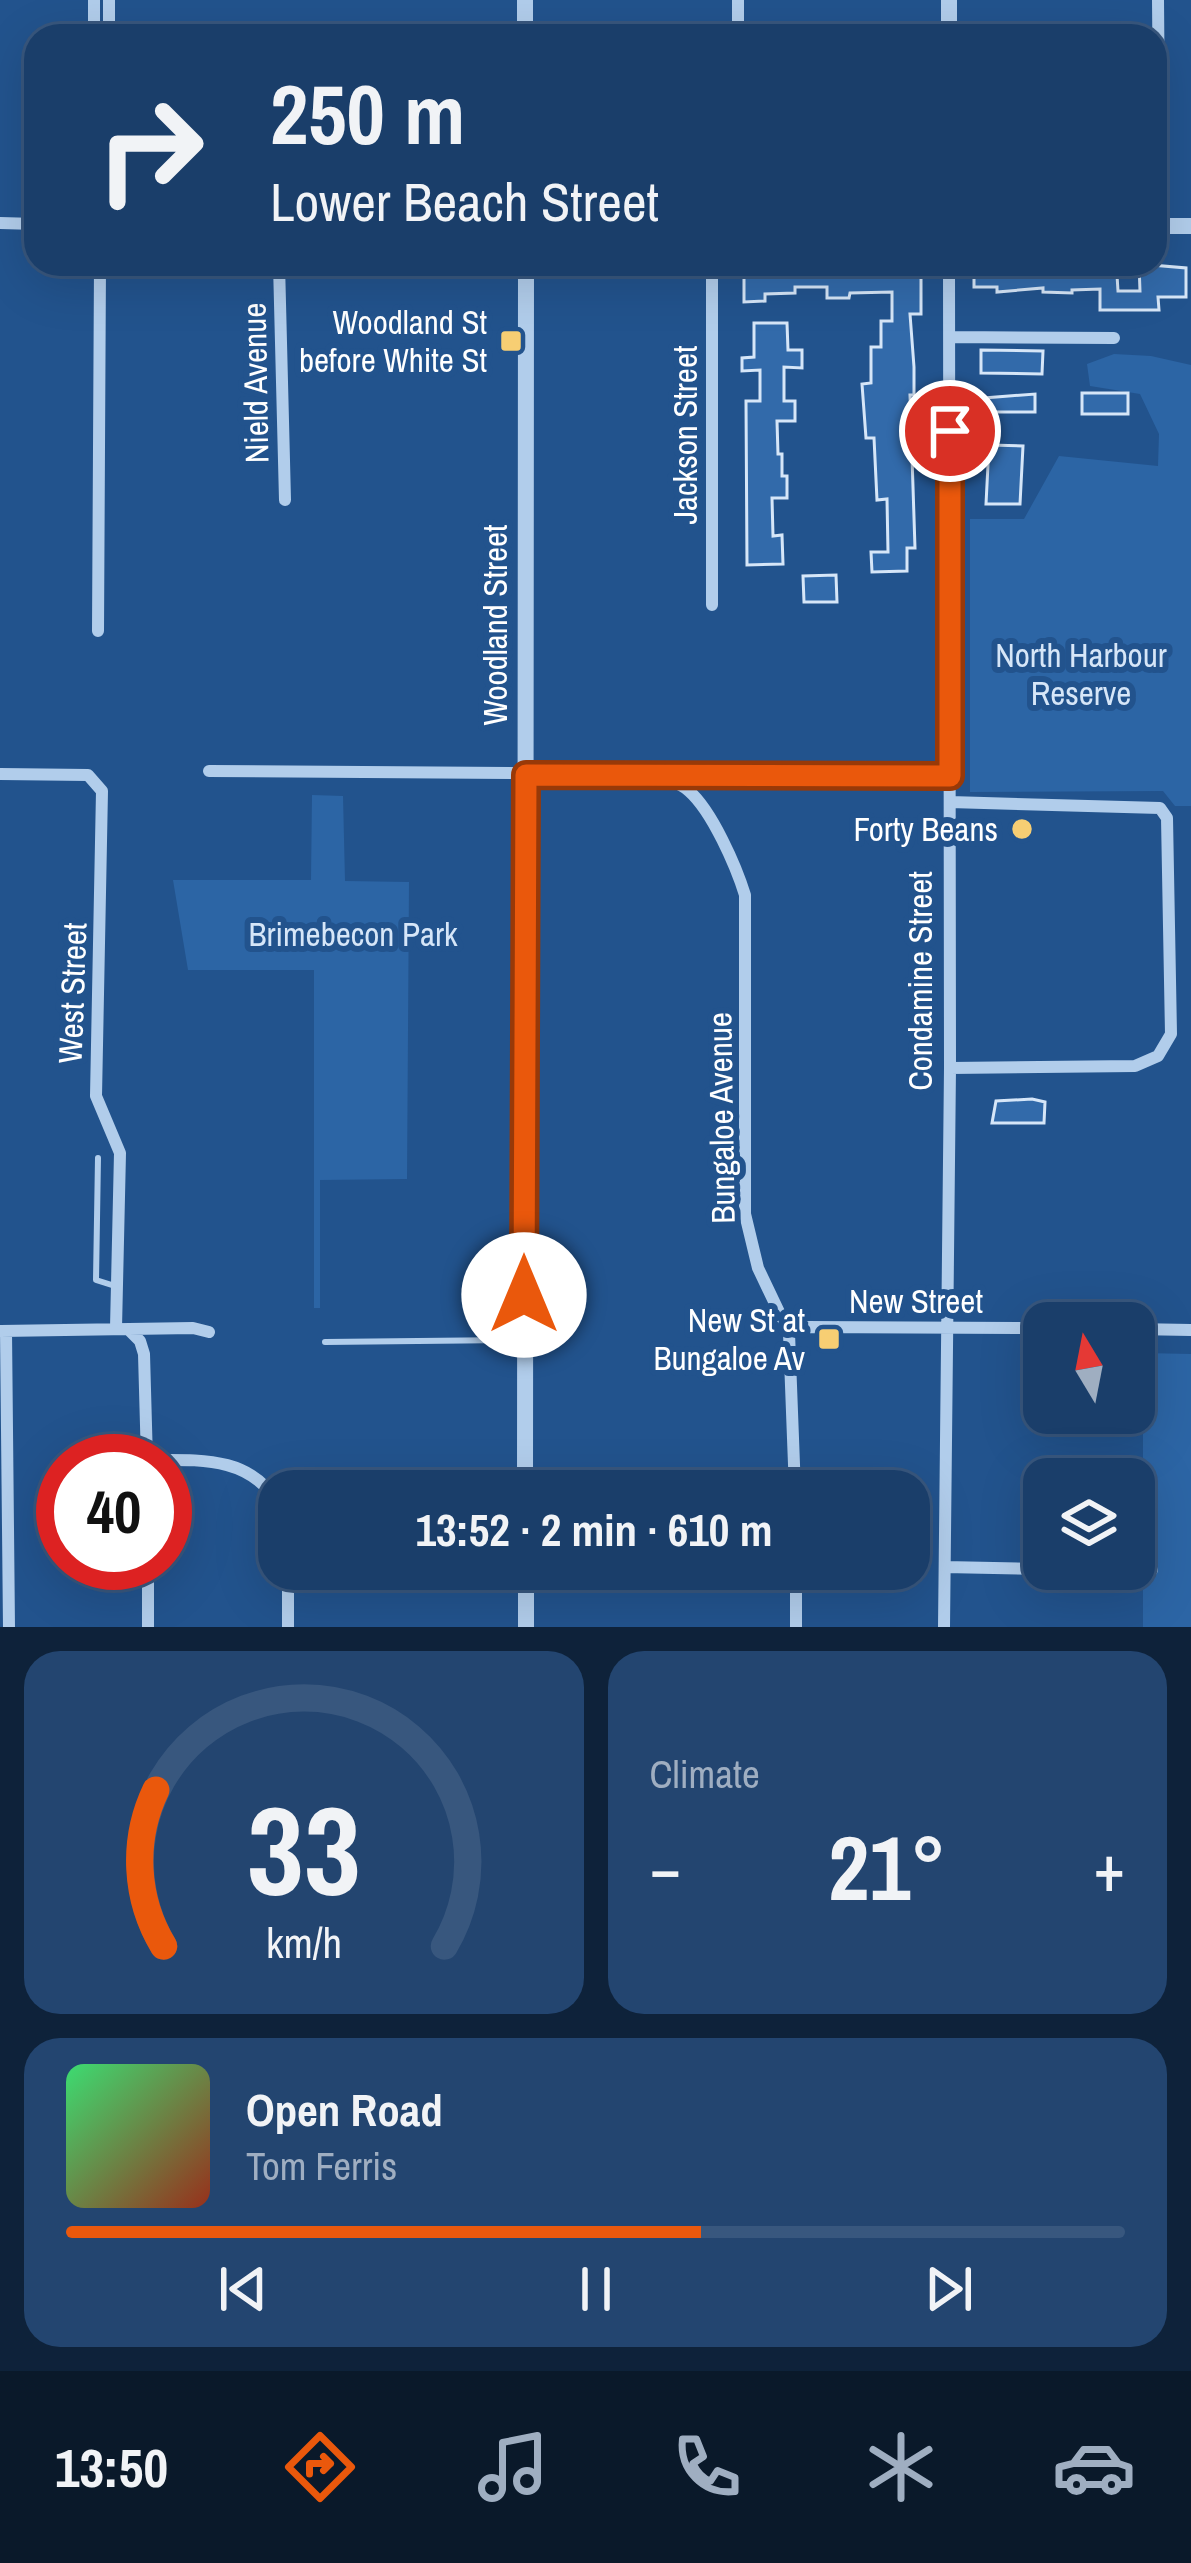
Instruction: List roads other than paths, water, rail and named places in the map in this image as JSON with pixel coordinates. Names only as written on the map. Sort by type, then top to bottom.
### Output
[{"type":"street","points":[[98,631],[100,276]]},
{"type":"street","name":"Nield Avenue","points":[[280,276],[285,500]]},
{"type":"street","name":"Woodland Street","points":[[525,1470],[526,276]]},
{"type":"street","name":"Jackson Street","points":[[712,276],[712,605]]},
{"type":"street","name":"Condamine Street","points":[[944,1627],[950,1068],[949,276]]},
{"type":"street","points":[[950,338],[1114,338]]},
{"type":"street","points":[[208,771],[950,776]]},
{"type":"street","name":"West Street","points":[[0,774],[88,775],[102,791],[96,1096],[120,1154],[116,1286],[122,1328],[140,1341],[144,1354],[146,1434]]},
{"type":"street","name":"Bungaloe Avenue","points":[[653,776],[680,785],[696,799],[739,876],[745,896],[745,1214],[758,1268],[789,1333],[794,1470]]},
{"type":"street","points":[[950,802],[1160,808],[1167,818],[1171,1034],[1158,1056],[1135,1066],[950,1068]]},
{"type":"street","points":[[9,1627],[3,1331],[193,1328],[209,1332]]},
{"type":"street","name":"New Street","points":[[789,1333],[805,1328],[1023,1328]]},
{"type":"street","points":[[1155,1329],[1191,1330]]},
{"type":"street","points":[[192,1463],[230,1464],[258,1480]]},
{"type":"street","points":[[945,1567],[1023,1569]]},
{"type":"street","points":[[148,1590],[148,1627]]},
{"type":"street","points":[[288,1590],[288,1627]]},
{"type":"street","points":[[526,1590],[526,1627]]},
{"type":"street","points":[[796,1590],[796,1627]]},
{"type":"lane","name":"West Street","points":[[98,1159],[96,1280],[116,1286]]},
{"type":"lane","points":[[325,1342],[524,1340]]},
{"type":"place","name":"Woodland St before White St","points":[[511,341]]},
{"type":"place","name":"Forty Beans","points":[[1022,829]]},
{"type":"place","name":"New St at Bungaloe Av","points":[[829,1339]]},
{"type":"park label","name":"North Harbour Reserve","points":[[1081,674]]},
{"type":"park label","name":"Brimebecon Park","points":[[353,934]]}]
